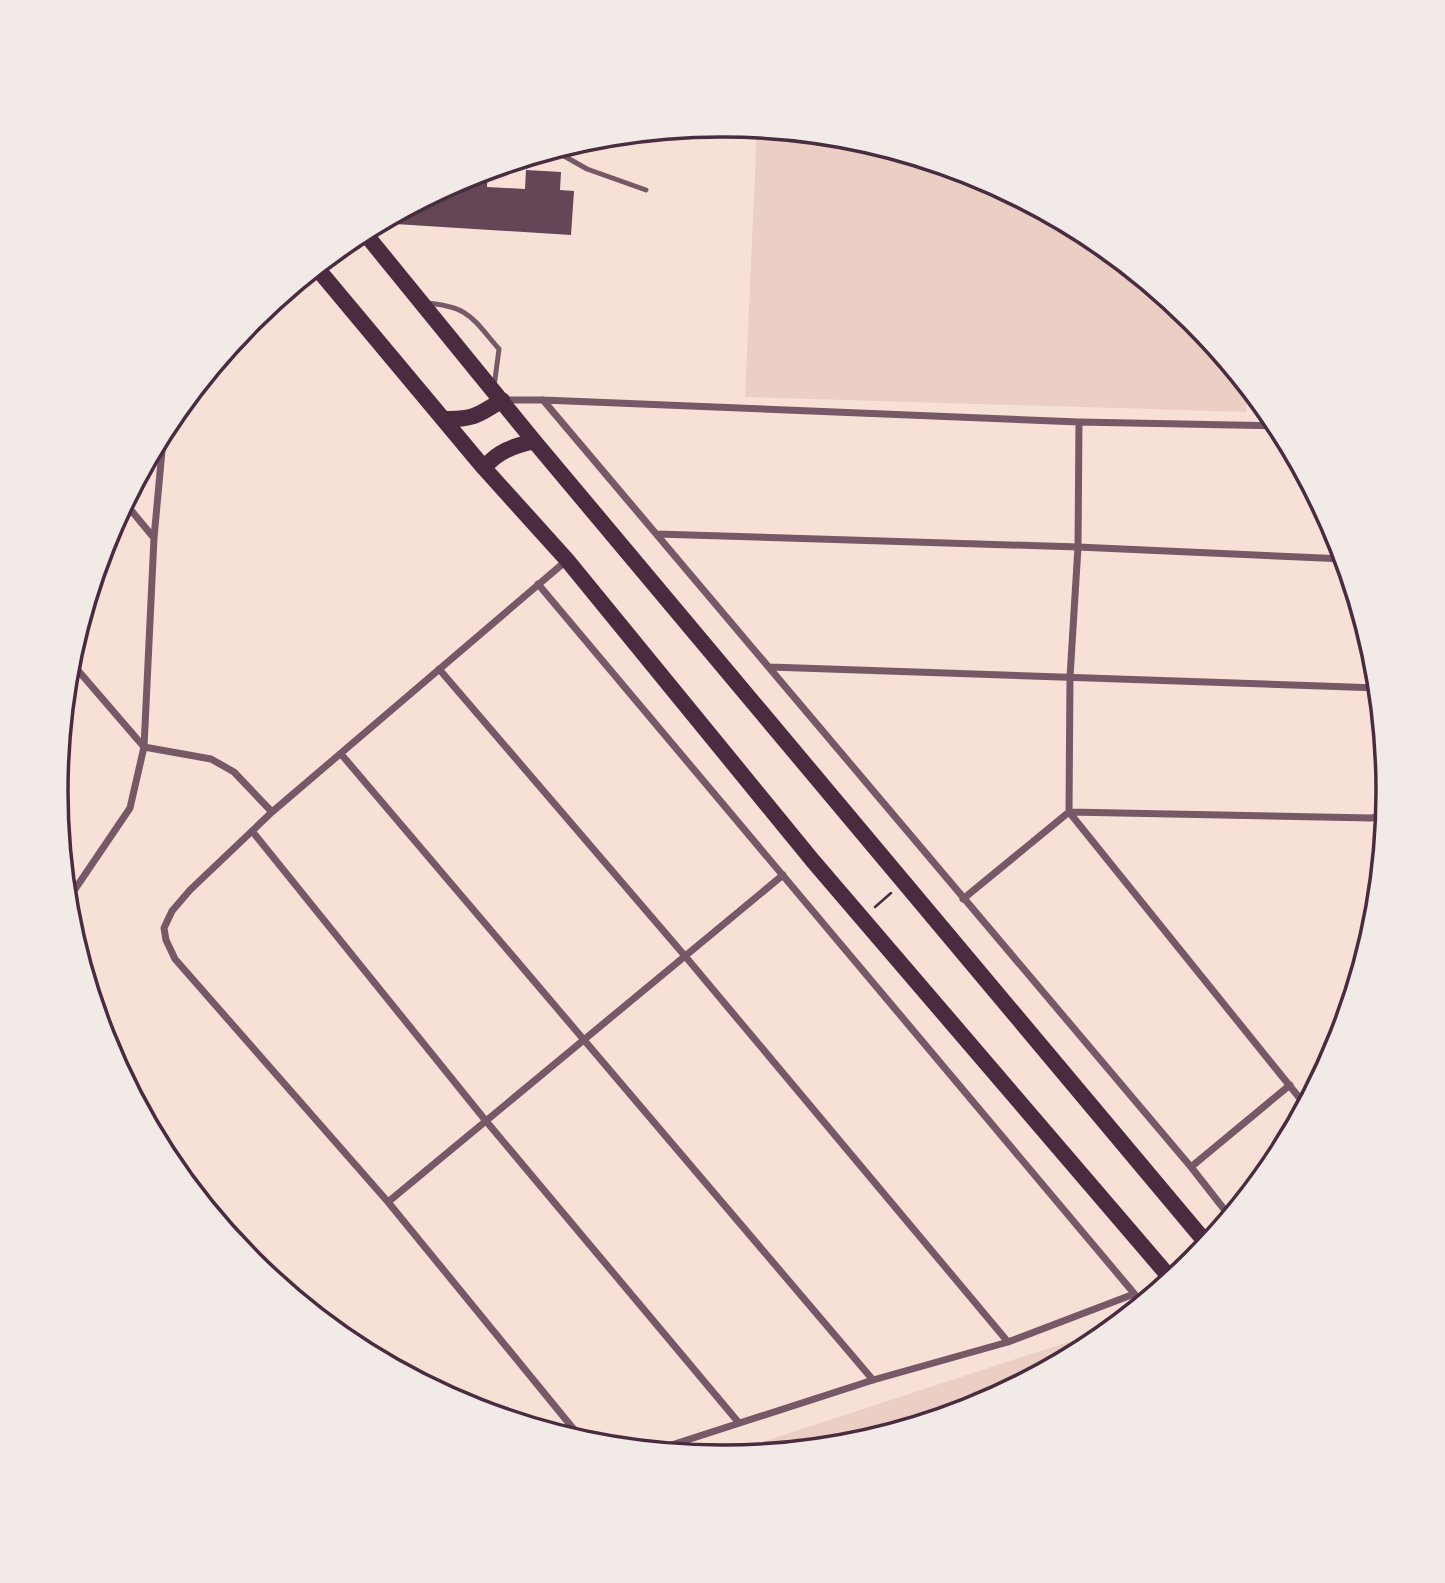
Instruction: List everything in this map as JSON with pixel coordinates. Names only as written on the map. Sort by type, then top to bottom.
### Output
[{"type":"main road","points":[[371,240],[534,441],[1201,1237]]},
{"type":"main road","points":[[322,274],[484,468],[567,560],[862,918],[1165,1272]]},
{"type":"main road","points":[[443,419],[458,420],[477,416],[498,395]]},
{"type":"main road","points":[[484,468],[496,455],[510,447],[534,441]]},
{"type":"street","points":[[498,395],[543,400],[1079,422],[1264,426]]},
{"type":"street","points":[[543,400],[1225,1210]]},
{"type":"street","points":[[1079,422],[1078,547],[1070,677],[1069,812],[1300,1098]]},
{"type":"street","points":[[76,888],[130,808],[144,747],[154,538],[162,455]]},
{"type":"street","points":[[132,511],[154,538]]},
{"type":"street","points":[[657,534],[1078,547],[1334,558]]},
{"type":"street","points":[[567,560],[272,812],[180,900],[164,928],[166,940],[175,959],[388,1202],[572,1428]]},
{"type":"street","points":[[537,584],[1137,1297]]},
{"type":"street","points":[[770,667],[1368,688]]},
{"type":"street","points":[[439,669],[1008,1342]]},
{"type":"street","points":[[80,672],[144,747],[211,759],[234,772],[272,812]]},
{"type":"street","points":[[341,754],[873,1380]]},
{"type":"street","points":[[963,899],[1069,812],[1376,817]]},
{"type":"street","points":[[252,831],[486,1121],[738,1423]]},
{"type":"street","points":[[388,1202],[783,875]]},
{"type":"street","points":[[1191,1167],[1290,1085]]},
{"type":"street","points":[[676,1444],[873,1380],[1008,1342],[1134,1294]]},
{"type":"lane","points":[[566,157],[587,169],[646,190]]},
{"type":"lane","points":[[422,303],[448,305],[468,314],[499,349],[498,395]]},
{"type":"path","points":[[862,918],[904,882]]},
{"type":"shaded area","points":[[757,139],[850,150],[933,172],[973,187],[1050,225],[1121,272],[1154,300],[1214,360],[1247,400],[1246,412],[745,397]]},
{"type":"shaded area","points":[[1082,1337],[1012,1378],[933,1411],[850,1433],[754,1444]]},
{"type":"building","points":[[526,170],[561,172],[560,190],[574,191],[571,235],[397,224],[487,181],[487,187],[525,189]]}]
